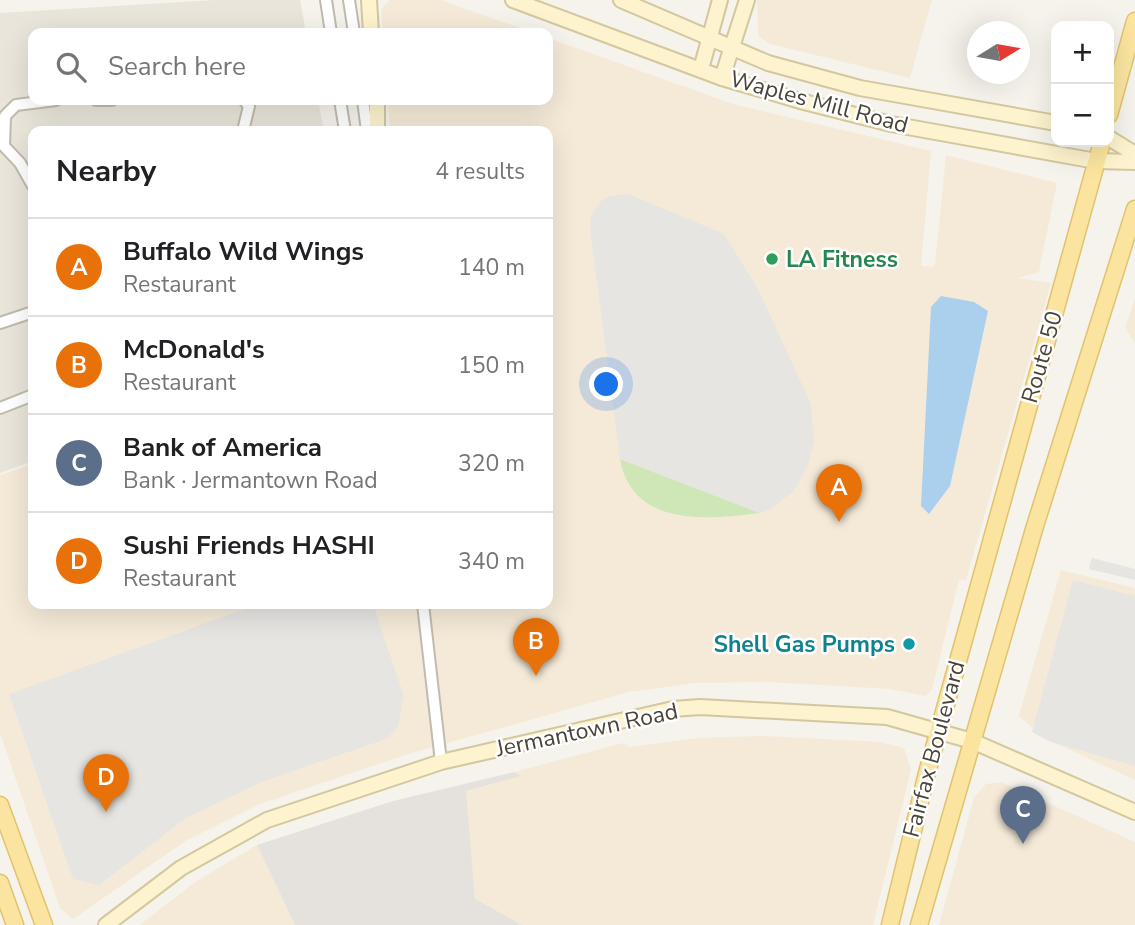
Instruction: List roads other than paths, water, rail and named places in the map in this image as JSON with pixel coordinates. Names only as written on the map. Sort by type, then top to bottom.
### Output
[{"type":"main road","points":[[369,0],[372,28]]},
{"type":"main road","name":"Waples Mill Road","points":[[513,0],[722,78],[854,116],[1096,161],[1135,162]]},
{"type":"main road","name":"Waples Mill Road","points":[[621,0],[729,49],[768,63],[860,88],[1051,122]]},
{"type":"main road","points":[[701,69],[720,0]]},
{"type":"main road","points":[[722,78],[729,49],[747,0]]},
{"type":"main road","points":[[1114,97],[1135,21]]},
{"type":"main road","points":[[377,105],[377,126]]},
{"type":"main road","points":[[1114,141],[1135,154]]},
{"type":"main road","name":"Route 50","points":[[982,573],[1100,147]]},
{"type":"main road","name":"Route 50","points":[[1019,579],[1135,209]]},
{"type":"main road","name":"Fairfax Boulevard","points":[[891,919],[982,573]]},
{"type":"main road","name":"Fairfax Boulevard","points":[[917,925],[1019,579]]},
{"type":"main road","name":"Jermantown Road","points":[[106,925],[181,868],[246,830],[287,812],[441,762],[649,713],[700,707],[866,714],[939,731],[972,741],[1135,812]]},
{"type":"main road","points":[[0,805],[44,925]]},
{"type":"main road","points":[[0,883],[15,925]]},
{"type":"main road","points":[[891,919],[917,925]]},
{"type":"street","points":[[326,0],[330,28]]},
{"type":"street","points":[[349,0],[353,28]]},
{"type":"street","points":[[28,104],[16,105],[5,116],[2,147],[20,163],[28,177]]},
{"type":"street","points":[[244,126],[248,105]]},
{"type":"street","points":[[341,105],[344,126]]},
{"type":"street","points":[[364,105],[366,126]]},
{"type":"street","points":[[0,323],[28,314]]},
{"type":"street","points":[[0,408],[28,398]]},
{"type":"street","points":[[423,609],[441,762]]},
{"type":"water","points":[[941,296],[974,302],[988,311],[950,486],[929,514],[921,506],[931,307]]},
{"type":"place","name":"LA Fitness","points":[[772,259]]},
{"type":"place","name":"Buffalo Wild Wings","points":[[839,522]]},
{"type":"place","name":"Shell Gas Pumps","points":[[909,644]]},
{"type":"place","name":"McDonald's","points":[[536,676]]},
{"type":"place","name":"Sushi Friends HASHI","points":[[106,812]]},
{"type":"place","name":"Bank of America","points":[[1023,844]]}]
